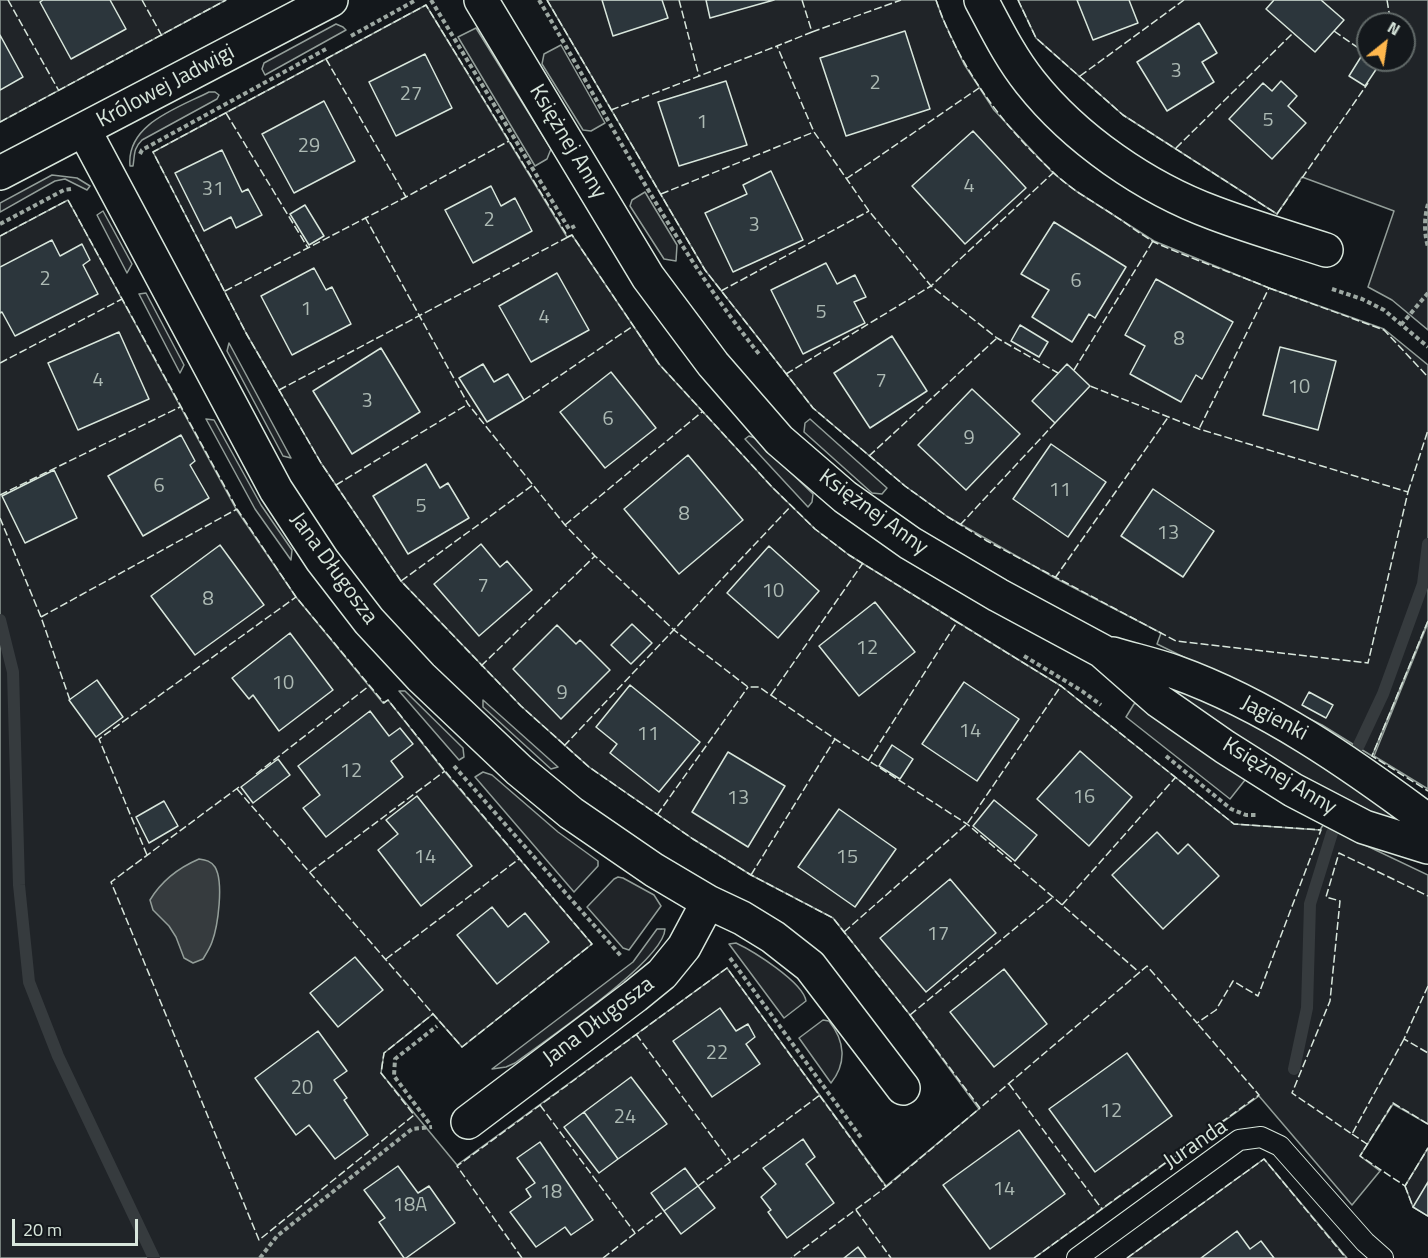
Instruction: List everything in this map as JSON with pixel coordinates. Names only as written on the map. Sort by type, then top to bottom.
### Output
[{"type":"street","name":"Królowej Jadwigi","points":[[0,173],[331,0]]},
{"type":"street","name":"Księżnej Anny","points":[[481,0],[648,277],[713,364],[779,440],[845,497],[910,543],[998,596],[1102,651],[1160,701],[1225,747],[1293,790],[1364,826],[1428,847]]},
{"type":"street","points":[[981,0],[1003,41],[1029,81],[1052,107],[1084,136],[1117,161],[1165,191],[1212,213],[1326,250]]},
{"type":"street","name":"Jana Długosza","points":[[84,129],[276,490],[322,560],[369,621],[421,677],[519,770],[571,813],[654,870],[773,937],[810,966],[903,1088]]},
{"type":"street","name":"Jagienki","points":[[1102,651],[1175,672],[1244,702],[1317,743],[1428,821]]},
{"type":"street","name":"Jana Długosza","points":[[468,1122],[662,974],[684,947],[708,902]]},
{"type":"lane","name":"Juranda","points":[[1077,1258],[1239,1140],[1261,1137],[1280,1146],[1365,1242],[1383,1258]]},
{"type":"path","points":[[345,39],[416,0]]},
{"type":"path","points":[[539,0],[699,273],[764,360]]},
{"type":"path","points":[[138,157],[142,150],[335,44]]},
{"type":"path","points":[[1428,204],[1425,236],[1428,247]]},
{"type":"path","points":[[1401,325],[1428,293]]},
{"type":"path","points":[[260,1258],[277,1236],[412,1129],[432,1127]]},
{"type":"shaded area","points":[[0,0],[226,0],[0,122]]},
{"type":"shaded area","points":[[547,0],[936,0],[964,64],[994,110],[1053,173],[1076,191],[1154,241],[1269,288],[1384,329],[1428,365],[1428,621],[1372,756],[1322,725],[1157,644],[1161,633],[1055,578],[948,517],[905,486],[813,408],[705,270]]},
{"type":"shaded area","points":[[1018,0],[1428,0],[1428,330],[1392,300],[1368,287],[1394,211],[1302,177],[1277,214],[1123,115],[1036,38]]},
{"type":"shaded area","points":[[426,5],[567,237],[572,235],[659,364],[772,487],[815,529],[849,555],[1061,686],[1234,824],[1320,830],[1323,825],[1428,875],[1428,1124],[1393,1104],[1360,1156],[1380,1171],[1352,1205],[1259,1096],[1034,1258],[0,1258],[0,236],[68,200],[236,509],[296,597],[383,703],[388,700],[445,772],[592,944],[462,1047],[433,1014],[384,1053],[381,1073],[457,1165],[727,968],[886,1186],[979,1109],[910,1015],[833,918],[751,875],[693,839],[589,767],[521,706],[401,581],[321,463],[246,333],[153,152]]},
{"type":"shaded area","points":[[336,24],[346,30],[265,75],[262,69],[264,63]]},
{"type":"shaded area","points":[[476,28],[551,149],[547,159],[535,166],[458,37]]},
{"type":"shaded area","points":[[561,45],[605,123],[591,131],[583,130],[542,64],[544,54]]},
{"type":"shaded area","points":[[209,92],[219,95],[217,99],[142,140],[136,149],[133,166],[130,166],[131,151],[136,139],[145,128],[169,111]]},
{"type":"shaded area","points":[[52,175],[77,178],[90,186],[87,190],[65,179],[55,181],[0,212],[0,203]]},
{"type":"shaded area","points":[[645,192],[677,245],[676,261],[664,259],[630,206],[632,200]]},
{"type":"shaded area","points":[[103,211],[132,264],[127,273],[97,215]]},
{"type":"shaded area","points":[[146,293],[184,365],[180,373],[139,294]]},
{"type":"shaded area","points":[[229,343],[291,458],[283,456],[227,351]]},
{"type":"shaded area","points":[[206,419],[214,420],[261,505],[292,550],[291,560],[255,509]]},
{"type":"shaded area","points":[[810,419],[887,488],[882,494],[872,493],[804,432],[805,423]]},
{"type":"shaded area","points":[[749,436],[755,438],[813,494],[812,502],[808,507],[745,439]]},
{"type":"shaded area","points":[[1428,623],[1428,789],[1374,756]]},
{"type":"shaded area","points":[[1162,680],[1256,724],[1400,812],[1393,824],[1291,774],[1158,687]]},
{"type":"shaded area","points":[[399,691],[405,691],[463,748],[464,757],[459,760]]},
{"type":"shaded area","points":[[483,700],[558,767],[551,769],[483,707]]},
{"type":"shaded area","points":[[1143,701],[1246,770],[1245,780],[1230,799],[1126,717],[1134,704]]},
{"type":"shaded area","points":[[483,772],[492,775],[558,832],[598,861],[598,866],[574,892],[475,777]]},
{"type":"shaded area","points":[[199,859],[212,863],[215,867],[219,883],[219,904],[210,946],[203,959],[193,963],[184,958],[176,937],[169,926],[153,910],[150,900],[171,875]]},
{"type":"shaded area","points":[[618,877],[654,895],[661,906],[629,950],[623,948],[587,907]]},
{"type":"shaded area","points":[[657,929],[665,929],[659,943],[625,980],[515,1063],[492,1069],[633,962]]},
{"type":"shaded area","points":[[736,943],[787,976],[803,993],[806,1001],[784,1018],[729,944]]},
{"type":"shaded area","points":[[823,1020],[829,1021],[841,1044],[840,1068],[831,1083],[799,1038]]},
{"type":"shaded area","points":[[1428,1148],[1428,1216],[1413,1207],[1405,1186]]},
{"type":"shaded area","points":[[1264,1159],[1347,1258],[1127,1258]]},
{"type":"building","points":[[43,0],[110,0],[126,29],[71,59],[40,2]]},
{"type":"building","points":[[602,0],[662,0],[668,18],[613,36]]},
{"type":"building","points":[[706,0],[774,0],[710,18]]},
{"type":"building","points":[[1077,0],[1129,0],[1138,23],[1093,40]]},
{"type":"building","points":[[1274,0],[1321,0],[1344,20],[1315,52],[1266,9]]},
{"type":"building","points":[[1199,23],[1217,53],[1202,62],[1214,82],[1167,111],[1137,62]]},
{"type":"building","points":[[905,31],[930,109],[846,136],[820,58]]},
{"type":"building","points":[[0,35],[23,77],[0,90]]},
{"type":"building","points":[[425,54],[452,108],[396,136],[369,82]]},
{"type":"building","points":[[1356,65],[1356,72],[1374,72],[1365,86],[1349,76]]},
{"type":"building","points":[[726,81],[747,145],[679,166],[658,102]]},
{"type":"building","points":[[1281,81],[1297,96],[1288,106],[1306,123],[1272,159],[1229,119],[1263,83],[1272,91]]},
{"type":"building","points":[[324,101],[355,161],[294,193],[262,134]]},
{"type":"building","points":[[973,131],[1026,188],[965,244],[912,186]]},
{"type":"building","points":[[222,150],[242,192],[248,189],[262,215],[236,228],[231,217],[204,231],[175,173]]},
{"type":"building","points":[[771,171],[803,240],[733,272],[705,213],[747,194],[743,185]]},
{"type":"building","points":[[491,186],[501,206],[515,198],[532,231],[473,263],[445,210]]},
{"type":"building","points":[[305,205],[324,236],[309,245],[290,214]]},
{"type":"building","points":[[1054,222],[1126,267],[1095,318],[1089,314],[1072,342],[1032,317],[1049,290],[1021,274]]},
{"type":"building","points":[[52,240],[60,256],[82,244],[90,260],[83,265],[98,294],[15,336],[2,312],[0,313],[0,267]]},
{"type":"building","points":[[826,263],[837,284],[855,275],[866,297],[854,302],[865,323],[803,354],[771,290]]},
{"type":"building","points":[[314,268],[326,290],[332,287],[351,324],[292,355],[261,296]]},
{"type":"building","points":[[557,273],[589,330],[531,362],[499,306]]},
{"type":"building","points":[[1156,279],[1233,322],[1202,379],[1196,375],[1181,402],[1130,374],[1145,346],[1125,335]]},
{"type":"building","points":[[1020,325],[1048,342],[1039,357],[1011,341]]},
{"type":"building","points":[[119,332],[149,399],[78,430],[48,363]]},
{"type":"building","points":[[892,336],[927,391],[870,428],[834,373]]},
{"type":"building","points":[[1280,347],[1336,361],[1318,430],[1263,415]]},
{"type":"building","points":[[381,348],[420,412],[352,454],[313,391]]},
{"type":"building","points":[[483,364],[494,382],[508,374],[524,400],[487,422],[459,378]]},
{"type":"building","points":[[1067,364],[1090,386],[1055,423],[1032,401]]},
{"type":"building","points":[[611,372],[656,428],[605,468],[560,412]]},
{"type":"building","points":[[972,389],[1020,434],[966,490],[918,445]]},
{"type":"building","points":[[181,435],[195,461],[190,465],[209,498],[143,536],[108,476]]},
{"type":"building","points":[[1051,444],[1106,482],[1068,537],[1013,499]]},
{"type":"building","points":[[688,455],[743,520],[679,574],[624,509]]},
{"type":"building","points":[[426,464],[440,488],[448,483],[469,518],[408,554],[373,496]]},
{"type":"building","points":[[54,470],[77,518],[25,543],[2,496]]},
{"type":"building","points":[[1153,489],[1214,531],[1183,577],[1121,536]]},
{"type":"building","points":[[481,544],[500,567],[507,561],[532,590],[479,636],[434,584]]},
{"type":"building","points":[[220,545],[264,605],[195,655],[151,596]]},
{"type":"building","points":[[769,546],[819,591],[778,638],[727,593]]},
{"type":"building","points":[[875,602],[915,652],[859,696],[819,646]]},
{"type":"building","points":[[632,624],[652,643],[631,664],[611,645]]},
{"type":"building","points":[[557,625],[576,644],[580,640],[610,670],[561,719],[513,669]]},
{"type":"building","points":[[290,633],[333,690],[279,731],[253,695],[249,699],[232,678]]},
{"type":"building","points":[[97,680],[123,717],[96,737],[69,700]]},
{"type":"building","points":[[964,682],[1019,719],[977,781],[922,744]]},
{"type":"building","points":[[630,685],[700,742],[659,792],[610,753],[617,744],[596,727]]},
{"type":"building","points":[[1309,692],[1333,705],[1326,718],[1302,705]]},
{"type":"building","points":[[370,711],[389,736],[400,728],[413,744],[391,761],[403,777],[326,837],[303,808],[320,795],[298,766]]},
{"type":"building","points":[[892,745],[913,759],[900,779],[879,766]]},
{"type":"building","points":[[1080,751],[1132,797],[1089,846],[1037,799]]},
{"type":"building","points":[[728,752],[785,786],[748,847],[692,812]]},
{"type":"building","points":[[278,759],[290,775],[253,803],[241,787]]},
{"type":"building","points":[[417,796],[472,866],[421,906],[378,850],[398,834],[386,820]]},
{"type":"building","points":[[994,800],[1037,835],[1015,861],[973,826]]},
{"type":"building","points":[[164,801],[178,826],[149,843],[136,817]]},
{"type":"building","points":[[839,809],[896,849],[855,907],[798,867]]},
{"type":"building","points":[[1157,832],[1178,854],[1188,844],[1219,876],[1163,929],[1112,875]]},
{"type":"building","points":[[950,879],[996,933],[926,992],[880,938]]},
{"type":"building","points":[[492,907],[508,927],[525,913],[549,942],[497,984],[457,935]]},
{"type":"building","points":[[355,957],[383,990],[338,1027],[310,993]]},
{"type":"building","points":[[1004,969],[1047,1024],[994,1067],[950,1012]]},
{"type":"building","points":[[720,1008],[736,1031],[748,1024],[755,1037],[746,1044],[760,1064],[712,1097],[673,1041]]},
{"type":"building","points":[[318,1031],[347,1071],[334,1080],[347,1098],[344,1100],[368,1135],[335,1159],[309,1125],[296,1135],[255,1078]]},
{"type":"building","points":[[1127,1053],[1172,1116],[1095,1172],[1049,1109]]},
{"type":"building","points":[[631,1077],[667,1124],[618,1159],[584,1112]]},
{"type":"building","points":[[584,1112],[618,1159],[599,1173],[564,1127]]},
{"type":"building","points":[[1019,1130],[1065,1194],[990,1249],[943,1185]]},
{"type":"building","points":[[803,1139],[815,1157],[806,1164],[834,1203],[787,1238],[768,1212],[771,1210],[761,1197],[776,1184],[763,1168]]},
{"type":"building","points":[[540,1142],[593,1220],[571,1235],[565,1227],[536,1247],[510,1212],[531,1197],[526,1189],[535,1183],[517,1158]]},
{"type":"building","points":[[398,1166],[418,1193],[429,1186],[455,1223],[406,1258],[379,1222],[385,1218],[364,1190]]},
{"type":"building","points":[[685,1168],[698,1186],[664,1211],[651,1193]]},
{"type":"building","points":[[1428,1182],[1428,1216],[1413,1207]]},
{"type":"building","points":[[698,1186],[715,1208],[681,1234],[664,1211]]},
{"type":"building","points":[[1237,1231],[1250,1249],[1261,1241],[1274,1258],[1201,1258]]},
{"type":"building","points":[[858,1247],[866,1258],[844,1258]]},
{"type":"waterway","points":[[1359,745],[1383,694],[1423,584],[1428,544]]},
{"type":"waterway","points":[[0,620],[13,672],[19,885],[29,982],[58,1056],[154,1258]]},
{"type":"waterway","points":[[1294,1069],[1307,1008],[1310,904],[1332,833]]},
{"type":"fence","points":[[8,0],[59,91]]},
{"type":"fence","points":[[142,0],[162,36]]},
{"type":"fence","points":[[0,122],[226,0]]},
{"type":"fence","points":[[547,0],[705,270],[813,408],[905,486],[987,541],[1176,641],[1368,663],[1408,492],[1199,429],[1090,386]]},
{"type":"fence","points":[[679,0],[699,76]]},
{"type":"fence","points":[[802,0],[812,32],[777,46],[814,132],[869,211],[931,286],[997,338],[1058,373]]},
{"type":"fence","points":[[812,32],[901,0]]},
{"type":"fence","points":[[936,0],[945,25],[969,71],[984,93],[1016,134],[1060,178],[1081,195],[1154,242],[1269,288],[1199,429]]},
{"type":"fence","points":[[1018,0],[1036,38],[1123,115],[1277,214],[1368,83]]},
{"type":"fence","points":[[1080,76],[1184,0]]},
{"type":"fence","points":[[1387,0],[1389,12]]},
{"type":"fence","points":[[868,761],[957,622],[849,555],[815,529],[772,487],[659,364],[572,235],[568,237],[426,5],[153,152],[246,333],[321,463],[401,581],[521,706],[589,767],[693,839],[751,875],[833,918],[980,1108],[1147,966],[1197,1023],[1216,1010],[1233,981],[1258,996],[1321,830],[1234,824],[1061,686],[957,622]]},
{"type":"fence","points":[[1334,31],[1356,46]]},
{"type":"fence","points":[[1176,148],[1293,33]]},
{"type":"fence","points":[[611,110],[777,46]]},
{"type":"fence","points":[[326,59],[406,197]]},
{"type":"fence","points":[[846,179],[979,88]]},
{"type":"fence","points":[[226,113],[308,248]]},
{"type":"fence","points":[[661,194],[814,132]]},
{"type":"fence","points":[[225,291],[509,141]]},
{"type":"fence","points":[[786,374],[931,286],[1053,173]]},
{"type":"fence","points":[[0,236],[68,200],[237,509],[296,597],[384,703],[388,700],[445,771],[592,944],[462,1047],[237,789]]},
{"type":"fence","points":[[721,291],[869,211]]},
{"type":"fence","points":[[365,217],[468,404],[565,525],[595,556],[674,630],[748,687],[759,687],[967,824],[1140,973]]},
{"type":"fence","points":[[279,390],[568,237]]},
{"type":"fence","points":[[1074,370],[1153,241]]},
{"type":"fence","points":[[1269,288],[1384,330],[1428,377]]},
{"type":"fence","points":[[0,363],[122,299]]},
{"type":"fence","points":[[524,400],[633,326]]},
{"type":"fence","points":[[869,456],[997,338]]},
{"type":"fence","points":[[336,485],[468,404]]},
{"type":"fence","points":[[0,495],[180,407]]},
{"type":"fence","points":[[565,525],[702,412]]},
{"type":"fence","points":[[1055,578],[1169,416]]},
{"type":"fence","points":[[960,525],[1055,423]]},
{"type":"fence","points":[[1408,492],[1428,430]]},
{"type":"fence","points":[[401,581],[533,485]]},
{"type":"fence","points":[[564,746],[791,506]]},
{"type":"fence","points":[[41,617],[237,509]]},
{"type":"fence","points":[[0,518],[41,617],[71,703]]},
{"type":"fence","points":[[481,666],[595,556]]},
{"type":"fence","points":[[771,695],[863,563]]},
{"type":"fence","points":[[147,855],[99,739],[296,597]]},
{"type":"fence","points":[[1428,621],[1372,756],[1428,791]]},
{"type":"fence","points":[[256,774],[369,686]]},
{"type":"fence","points":[[844,932],[967,824],[1061,686]]},
{"type":"fence","points":[[657,815],[748,687]]},
{"type":"fence","points":[[751,875],[835,739]]},
{"type":"fence","points":[[310,872],[445,771]]},
{"type":"fence","points":[[1062,905],[1175,778]]},
{"type":"fence","points":[[239,787],[111,882],[259,1240],[414,1115],[381,1073],[384,1053],[433,1014]]},
{"type":"fence","points":[[1404,1039],[1352,1134],[1292,1093],[1330,1001],[1340,901],[1326,897],[1339,853],[1428,896]]},
{"type":"fence","points":[[386,959],[519,859]]},
{"type":"fence","points":[[910,1015],[1053,897]]},
{"type":"fence","points":[[522,1258],[457,1166],[727,968],[886,1187],[791,1258]]},
{"type":"fence","points":[[1428,986],[1404,1039],[1428,1053]]},
{"type":"fence","points":[[1034,1258],[1259,1095],[1197,1023]]},
{"type":"fence","points":[[636,1034],[730,1161]]},
{"type":"fence","points":[[1009,1084],[1102,1209]]},
{"type":"fence","points":[[698,1186],[820,1095]]},
{"type":"fence","points":[[1428,1124],[1393,1103],[1360,1156],[1405,1186],[1428,1148]]},
{"type":"fence","points":[[540,1105],[635,1233]]},
{"type":"fence","points":[[886,1187],[980,1108]]},
{"type":"fence","points":[[1352,1134],[1367,1144]]},
{"type":"fence","points":[[1127,1258],[1264,1159],[1346,1258]]},
{"type":"fence","points":[[1405,1186],[1413,1207]]},
{"type":"fence","points":[[856,1210],[891,1258]]},
{"type":"fence","points":[[603,1258],[664,1211]]}]
